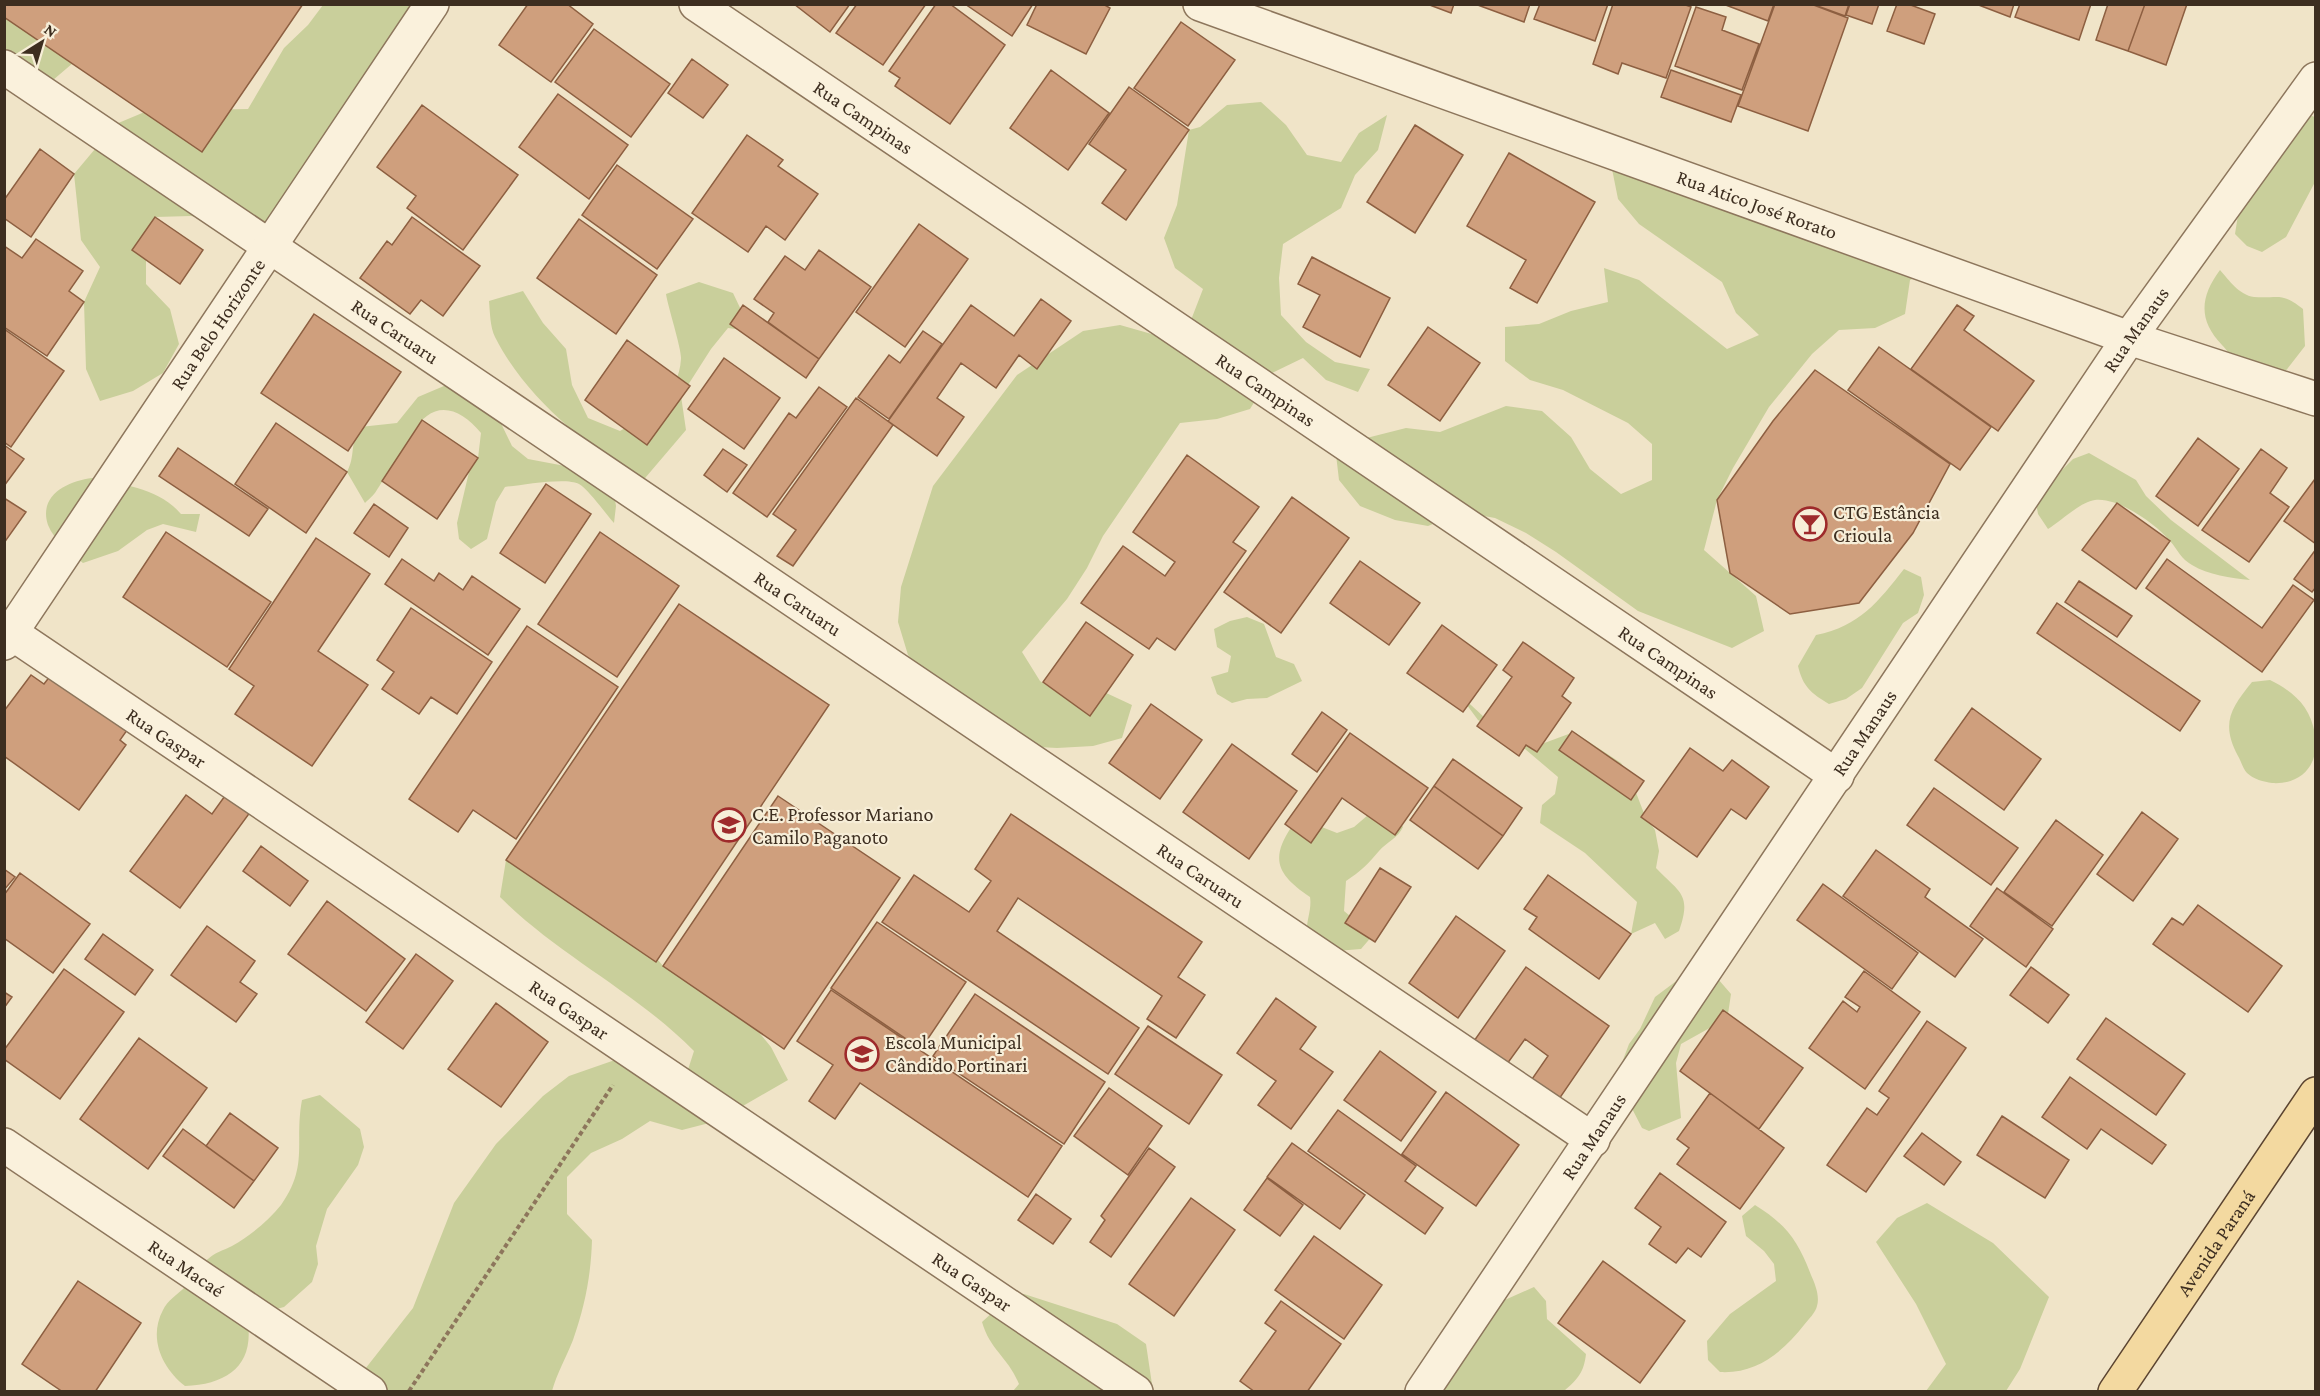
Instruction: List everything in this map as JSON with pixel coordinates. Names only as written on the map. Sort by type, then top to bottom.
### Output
[{"type":"main road","name":"Avenida Paraná","points":[[2115,1392],[2316,1094]]},
{"type":"street","name":"Rua Belo Horizonte","points":[[7,635],[272,245],[432,4]]},
{"type":"street","name":"Rua Campinas","points":[[696,4],[1837,776]]},
{"type":"street","name":"Rua Atico José Rorato","points":[[1200,4],[2129,338],[2316,399]]},
{"type":"street","name":"Rua Caruaru","points":[[4,67],[272,245],[1593,1140]]},
{"type":"street","name":"Rua Manaus","points":[[1422,1392],[2129,338],[2316,79]]},
{"type":"street","name":"Rua Gaspar","points":[[7,635],[634,1053],[1136,1392]]},
{"type":"street","name":"Rua Macaé","points":[[4,1145],[370,1392]]},
{"type":"path","points":[[408,1392],[634,1053]]},
{"type":"green space","points":[[5,5],[73,63],[46,86],[5,83]]},
{"type":"green space","points":[[323,5],[412,5],[286,202],[257,229],[191,216],[155,217],[146,245],[146,284],[170,309],[179,344],[163,373],[133,391],[100,401],[86,369],[84,302],[100,267],[81,240],[74,174],[116,124],[147,111],[248,109],[284,48],[308,25]]},
{"type":"green space","points":[[1261,102],[1286,125],[1307,155],[1341,162],[1359,133],[1387,115],[1378,150],[1355,175],[1341,208],[1283,244],[1279,278],[1281,315],[1306,342],[1335,362],[1370,369],[1358,392],[1326,380],[1303,358],[1272,373],[1250,409],[1217,419],[1180,423],[1103,536],[1087,568],[1067,599],[1022,652],[1040,681],[1068,700],[1102,691],[1132,705],[1122,738],[1093,746],[1057,748],[1021,746],[930,682],[908,655],[898,622],[901,587],[933,486],[1017,375],[1083,331],[1120,325],[1155,335],[1191,320],[1203,289],[1175,268],[1164,238],[1177,205],[1189,130],[1200,127],[1227,105]]},
{"type":"green space","points":[[2309,115],[2315,117],[2315,182],[2286,237],[2262,252],[2247,246],[2235,234],[2238,215]]},
{"type":"green space","points":[[1611,164],[1921,275],[1910,280],[1905,314],[1875,328],[1839,330],[1812,354],[1769,407],[1733,468],[1717,500],[1704,550],[1756,596],[1764,631],[1732,648],[1638,611],[1556,552],[1526,533],[1495,518],[1462,512],[1428,526],[1395,520],[1360,506],[1339,480],[1335,446],[1406,428],[1440,432],[1506,406],[1542,411],[1571,437],[1590,469],[1621,494],[1652,480],[1652,444],[1628,423],[1563,390],[1530,380],[1505,361],[1505,327],[1539,324],[1571,311],[1608,302],[1604,268],[1639,280],[1727,349],[1759,335],[1736,313],[1722,282],[1639,224],[1618,199]]},
{"type":"green space","points":[[2220,270],[2235,286],[2249,296],[2284,298],[2303,309],[2305,346],[2284,373],[2236,360],[2214,336],[2204,308],[2208,290]]},
{"type":"green space","points":[[699,282],[733,293],[751,331],[728,328],[711,349],[681,396],[686,430],[640,484],[559,419],[523,380],[508,359],[492,329],[489,301],[523,291],[543,323],[566,349],[572,385],[588,418],[620,431],[651,411],[675,383],[681,354],[666,294]]},
{"type":"green space","points":[[451,383],[496,413],[512,446],[528,459],[581,469],[613,488],[616,506],[614,523],[583,487],[573,482],[554,481],[505,487],[496,502],[487,539],[471,549],[459,539],[457,523],[469,472],[478,458],[481,433],[464,417],[445,410],[428,415],[420,423],[401,460],[365,503],[347,472],[360,427],[397,423],[418,397]]},
{"type":"green space","points":[[2089,453],[2136,480],[2146,496],[2171,520],[2250,580],[2212,574],[2188,563],[2156,527],[2125,507],[2104,500],[2089,501],[2048,529],[2038,514],[2035,497],[2073,459]]},
{"type":"green space","points":[[92,478],[151,493],[172,505],[181,514],[200,514],[196,532],[163,524],[147,530],[118,551],[83,563],[54,536],[48,525],[46,514],[47,505],[57,491],[74,482]]},
{"type":"green space","points":[[1904,569],[1921,577],[1924,595],[1918,613],[1903,623],[1862,688],[1846,699],[1829,704],[1809,689],[1802,679],[1798,666],[1816,635],[1845,626],[1867,611]]},
{"type":"green space","points":[[1247,617],[1264,624],[1276,657],[1294,664],[1302,681],[1267,698],[1247,699],[1232,703],[1217,694],[1211,677],[1228,672],[1231,656],[1217,647],[1214,629],[1230,621]]},
{"type":"green space","points":[[2270,680],[2300,701],[2309,715],[2315,734],[2316,745],[2312,763],[2301,776],[2283,783],[2262,781],[2247,773],[2230,735],[2230,717],[2238,700],[2252,682]]},
{"type":"green space","points":[[1458,693],[1485,718],[1539,745],[1574,732],[1621,763],[1630,777],[1645,816],[1655,830],[1659,851],[1656,868],[1677,889],[1684,901],[1683,919],[1679,931],[1665,939],[1655,923],[1631,934],[1637,902],[1585,853],[1540,823],[1542,805],[1555,794],[1558,777],[1525,749],[1478,720]]},
{"type":"green space","points":[[1368,815],[1397,818],[1403,827],[1364,867],[1346,881],[1344,911],[1373,935],[1361,949],[1336,951],[1307,933],[1310,897],[1284,874],[1279,858],[1281,848],[1292,826],[1309,822],[1337,833],[1354,827]]},
{"type":"green space","points":[[506,860],[547,868],[639,937],[663,966],[689,975],[748,1019],[771,1047],[788,1080],[717,1121],[682,1130],[650,1121],[622,1139],[591,1153],[567,1177],[567,1214],[592,1240],[589,1278],[581,1315],[552,1391],[347,1392],[413,1308],[454,1203],[496,1144],[543,1096],[569,1076],[635,1053],[684,1082],[694,1051],[648,1010],[547,938],[500,897]]},
{"type":"green space","points":[[1683,976],[1718,979],[1731,994],[1728,1014],[1715,1025],[1681,1044],[1676,1063],[1681,1118],[1649,1131],[1642,1128],[1625,1095],[1621,1077],[1623,1060],[1629,1044],[1640,1029],[1655,997]]},
{"type":"green space","points":[[320,1095],[360,1129],[364,1147],[358,1165],[327,1209],[316,1246],[318,1264],[312,1282],[284,1307],[247,1317],[249,1333],[247,1347],[243,1359],[236,1368],[215,1381],[185,1386],[164,1361],[157,1342],[157,1331],[163,1310],[204,1262],[252,1233],[281,1205],[290,1191],[298,1166],[302,1100]]},
{"type":"green space","points":[[1927,1203],[1993,1243],[2049,1297],[2020,1369],[2006,1391],[1926,1391],[1946,1364],[1916,1304],[1876,1242],[1897,1218]]},
{"type":"green space","points":[[1755,1205],[1783,1227],[1796,1243],[1815,1286],[1817,1306],[1796,1335],[1767,1360],[1745,1369],[1720,1372],[1708,1360],[1707,1341],[1730,1314],[1776,1281],[1774,1264],[1764,1251],[1746,1236],[1742,1216]]},
{"type":"green space","points":[[1534,1287],[1546,1301],[1547,1319],[1586,1354],[1580,1375],[1573,1383],[1564,1391],[1428,1392],[1498,1303]]},
{"type":"green space","points":[[1024,1294],[1117,1324],[1146,1344],[1153,1391],[1013,1391],[1019,1384],[1015,1375],[985,1332],[982,1322],[1007,1299]]},
{"type":"building","points":[[4,4],[303,4],[202,152],[4,17]]},
{"type":"building","points":[[528,4],[567,4],[593,24],[551,82],[499,45]]},
{"type":"building","points":[[794,4],[850,4],[830,32]]},
{"type":"building","points":[[857,4],[926,4],[883,65],[836,33]]},
{"type":"building","points":[[936,4],[950,4],[1005,45],[950,124],[895,86],[900,78],[889,71]]},
{"type":"building","points":[[965,4],[1033,4],[1012,36]]},
{"type":"building","points":[[1037,4],[1103,4],[1110,8],[1086,54],[1027,25]]},
{"type":"building","points":[[1427,4],[1454,4],[1451,13]]},
{"type":"building","points":[[1475,4],[1530,4],[1524,22]]},
{"type":"building","points":[[1540,4],[1608,4],[1595,41],[1534,19]]},
{"type":"building","points":[[1613,4],[1683,4],[1691,7],[1666,78],[1622,63],[1618,74],[1593,64]]},
{"type":"building","points":[[1723,4],[1774,4],[1768,21]]},
{"type":"building","points":[[1775,4],[1811,4],[1848,18],[1808,131],[1738,106]]},
{"type":"building","points":[[1812,4],[1849,4],[1845,16]]},
{"type":"building","points":[[1850,4],[1879,4],[1872,24],[1846,15]]},
{"type":"building","points":[[1897,4],[1908,4],[1935,14],[1924,44],[1887,31]]},
{"type":"building","points":[[1976,4],[2014,4],[2010,17]]},
{"type":"building","points":[[2020,4],[2091,4],[2079,40],[2015,17]]},
{"type":"building","points":[[2108,4],[2145,4],[2128,51],[2096,40]]},
{"type":"building","points":[[2145,4],[2187,4],[2166,65],[2128,51]]},
{"type":"building","points":[[1696,7],[1726,17],[1722,30],[1759,44],[1742,90],[1675,66]]},
{"type":"building","points":[[1181,22],[1235,60],[1188,126],[1134,88]]},
{"type":"building","points":[[594,29],[670,84],[631,137],[555,82]]},
{"type":"building","points":[[692,59],[728,85],[703,118],[668,93]]},
{"type":"building","points":[[1051,70],[1109,113],[1068,170],[1010,128]]},
{"type":"building","points":[[1671,70],[1741,95],[1731,122],[1661,97]]},
{"type":"building","points":[[1129,87],[1189,130],[1126,220],[1102,203],[1126,170],[1089,144]]},
{"type":"building","points":[[558,94],[628,145],[589,199],[519,147]]},
{"type":"building","points":[[422,105],[518,175],[463,250],[407,208],[416,196],[377,167]]},
{"type":"building","points":[[1415,125],[1463,155],[1415,233],[1367,202]]},
{"type":"building","points":[[747,135],[783,160],[778,166],[818,194],[785,240],[766,226],[748,252],[692,213]]},
{"type":"building","points":[[40,149],[74,174],[31,237],[4,218],[4,200]]},
{"type":"building","points":[[1509,153],[1595,202],[1537,303],[1510,288],[1526,260],[1467,226]]},
{"type":"building","points":[[617,165],[693,219],[657,269],[582,215]]},
{"type":"building","points":[[155,217],[203,250],[180,284],[132,250]]},
{"type":"building","points":[[412,217],[480,266],[443,316],[421,300],[410,314],[360,278],[387,241],[392,245]]},
{"type":"building","points":[[579,219],[657,275],[616,334],[537,278]]},
{"type":"building","points":[[919,224],[968,259],[905,347],[856,312]]},
{"type":"building","points":[[36,239],[83,271],[69,291],[84,302],[47,356],[4,327],[4,246],[22,258]]},
{"type":"building","points":[[819,250],[871,287],[819,359],[768,322],[774,313],[754,299],[785,256],[805,270]]},
{"type":"building","points":[[1312,257],[1390,298],[1360,357],[1303,327],[1320,295],[1298,284]]},
{"type":"building","points":[[1041,299],[1071,321],[1037,369],[1019,355],[996,388],[961,363],[937,398],[964,417],[937,456],[888,421],[971,305],[1014,336]]},
{"type":"building","points":[[743,305],[819,359],[806,378],[730,324]]},
{"type":"building","points":[[1957,305],[1974,316],[1964,330],[2034,381],[1998,431],[1911,369]]},
{"type":"building","points":[[314,314],[401,372],[348,451],[261,393]]},
{"type":"building","points":[[1428,327],[1480,363],[1440,421],[1388,385]]},
{"type":"building","points":[[4,329],[64,371],[11,447],[4,442]]},
{"type":"building","points":[[923,331],[942,344],[889,419],[858,397],[889,355],[900,363]]},
{"type":"building","points":[[627,340],[690,386],[647,445],[585,400]]},
{"type":"building","points":[[1879,347],[1991,427],[1960,470],[1848,390]]},
{"type":"building","points":[[724,358],[780,398],[744,449],[688,409]]},
{"type":"building","points":[[1815,370],[1950,464],[1913,533],[1859,603],[1790,614],[1730,573],[1717,500],[1773,421]]},
{"type":"building","points":[[819,387],[847,407],[767,517],[733,493],[789,413],[796,418]]},
{"type":"building","points":[[856,398],[893,425],[793,566],[777,556],[796,530],[773,514]]},
{"type":"building","points":[[422,420],[478,458],[437,519],[382,481]]},
{"type":"building","points":[[276,423],[347,472],[306,533],[235,484]]},
{"type":"building","points":[[2198,438],[2239,469],[2198,526],[2156,496]]},
{"type":"building","points":[[4,445],[24,459],[4,486]]},
{"type":"building","points":[[178,448],[268,509],[249,536],[159,476]]},
{"type":"building","points":[[723,449],[747,465],[727,492],[704,475]]},
{"type":"building","points":[[2261,449],[2287,468],[2270,493],[2289,507],[2249,562],[2202,530]]},
{"type":"building","points":[[1187,455],[1259,507],[1233,542],[1246,551],[1175,650],[1157,638],[1149,649],[1081,603],[1123,546],[1165,576],[1175,562],[1133,532]]},
{"type":"building","points":[[2316,480],[2316,544],[2284,521]]},
{"type":"building","points":[[546,484],[591,514],[545,583],[500,553]]},
{"type":"building","points":[[1292,497],[1349,538],[1281,633],[1224,592]]},
{"type":"building","points":[[4,498],[26,512],[4,543]]},
{"type":"building","points":[[2117,503],[2170,541],[2136,589],[2082,550]]},
{"type":"building","points":[[374,504],[408,528],[389,557],[354,533]]},
{"type":"building","points":[[166,532],[271,602],[227,667],[123,597]]},
{"type":"building","points":[[600,532],[679,586],[617,677],[538,624]]},
{"type":"building","points":[[316,538],[370,574],[318,651],[368,685],[312,766],[235,714],[254,686],[229,669]]},
{"type":"building","points":[[2316,549],[2316,587],[2312,592],[2294,579]]},
{"type":"building","points":[[402,559],[434,581],[439,573],[463,590],[472,576],[520,609],[488,655],[385,584]]},
{"type":"building","points":[[2167,559],[2262,628],[2293,585],[2314,600],[2262,672],[2146,588]]},
{"type":"building","points":[[1360,561],[1420,603],[1389,645],[1330,603]]},
{"type":"building","points":[[2079,581],[2132,616],[2117,637],[2065,602]]},
{"type":"building","points":[[2057,603],[2200,701],[2180,731],[2037,633]]},
{"type":"building","points":[[679,604],[829,705],[656,962],[506,860]]},
{"type":"building","points":[[411,608],[492,662],[457,714],[431,697],[419,714],[382,689],[394,672],[377,660]]},
{"type":"building","points":[[1086,622],[1133,655],[1090,716],[1043,682]]},
{"type":"building","points":[[1442,625],[1497,665],[1463,712],[1407,673]]},
{"type":"building","points":[[527,626],[618,687],[516,839],[473,810],[458,832],[409,799]]},
{"type":"building","points":[[1523,642],[1574,678],[1562,696],[1571,703],[1537,752],[1526,745],[1519,756],[1477,726],[1512,677],[1503,670]]},
{"type":"building","points":[[54,671],[130,726],[120,740],[126,745],[79,810],[4,756],[4,711],[31,675],[44,684]]},
{"type":"building","points":[[1151,704],[1202,740],[1160,799],[1109,763]]},
{"type":"building","points":[[1972,708],[2041,759],[2004,810],[1935,760]]},
{"type":"building","points":[[1322,712],[1347,730],[1317,772],[1292,754]]},
{"type":"building","points":[[1572,731],[1644,781],[1631,800],[1559,750]]},
{"type":"building","points":[[1350,733],[1428,788],[1395,835],[1342,798],[1311,843],[1285,824]]},
{"type":"building","points":[[1232,744],[1297,791],[1249,859],[1183,812]]},
{"type":"building","points":[[1690,748],[1723,771],[1732,760],[1769,787],[1746,819],[1731,809],[1697,857],[1641,817]]},
{"type":"building","points":[[1453,759],[1522,808],[1503,836],[1434,786]]},
{"type":"building","points":[[1434,786],[1503,836],[1478,869],[1410,820]]},
{"type":"building","points":[[1934,788],[2018,848],[1991,885],[1907,825]]},
{"type":"building","points":[[227,793],[251,811],[180,908],[130,871],[186,795],[212,814]]},
{"type":"building","points":[[778,796],[900,878],[784,1049],[663,966]]},
{"type":"building","points":[[2142,812],[2178,839],[2133,901],[2097,874]]},
{"type":"building","points":[[1011,814],[1202,942],[1178,977],[1205,995],[1176,1038],[1147,1019],[1162,996],[1018,898],[997,931],[1139,1028],[1108,1074],[882,922],[914,875],[969,912],[991,881],[975,869]]},
{"type":"building","points":[[2056,820],[2103,855],[2052,926],[2004,892]]},
{"type":"building","points":[[261,846],[308,881],[290,906],[243,871]]},
{"type":"building","points":[[1876,850],[1930,889],[1925,897],[1983,939],[1955,977],[1843,896]]},
{"type":"building","points":[[1380,868],[1411,887],[1375,942],[1345,923]]},
{"type":"building","points":[[4,869],[15,877],[4,890]]},
{"type":"building","points":[[20,873],[90,924],[53,973],[4,938],[4,895]]},
{"type":"building","points":[[1548,875],[1631,934],[1599,979],[1529,929],[1537,917],[1524,909]]},
{"type":"building","points":[[1823,884],[1918,953],[1892,989],[1797,920]]},
{"type":"building","points":[[1997,888],[2053,929],[2026,967],[1970,926]]},
{"type":"building","points":[[327,901],[405,959],[366,1011],[288,954]]},
{"type":"building","points":[[2198,905],[2282,966],[2248,1012],[2153,944],[2172,918],[2183,925]]},
{"type":"building","points":[[1456,916],[1505,951],[1458,1018],[1409,983]]},
{"type":"building","points":[[877,922],[966,982],[921,1049],[831,988]]},
{"type":"building","points":[[207,926],[255,961],[240,982],[257,994],[236,1022],[171,975]]},
{"type":"building","points":[[103,934],[153,970],[135,995],[85,959]]},
{"type":"building","points":[[416,954],[453,981],[403,1049],[366,1022]]},
{"type":"building","points":[[1526,967],[1609,1026],[1557,1102],[1530,1082],[1548,1056],[1525,1039],[1507,1064],[1474,1041]]},
{"type":"building","points":[[2031,967],[2069,995],[2048,1023],[2010,995]]},
{"type":"building","points":[[64,969],[124,1012],[60,1099],[4,1059],[4,1050]]},
{"type":"building","points":[[1864,971],[1920,1012],[1865,1089],[1809,1048],[1843,1001],[1857,1012],[1860,1007],[1845,997]]},
{"type":"building","points":[[831,990],[1062,1146],[1028,1197],[860,1083],[835,1119],[809,1101],[833,1065],[797,1041]]},
{"type":"building","points":[[4,992],[12,997],[4,1008]]},
{"type":"building","points":[[975,994],[1105,1082],[1064,1144],[933,1056]]},
{"type":"building","points":[[1276,998],[1316,1027],[1300,1049],[1333,1072],[1291,1129],[1258,1105],[1276,1081],[1237,1053]]},
{"type":"building","points":[[496,1003],[548,1042],[501,1107],[448,1069]]},
{"type":"building","points":[[1723,1010],[1803,1068],[1759,1129],[1680,1071]]},
{"type":"building","points":[[2106,1018],[2185,1074],[2156,1115],[2077,1059]]},
{"type":"building","points":[[1927,1021],[1966,1048],[1866,1192],[1827,1165],[1867,1108],[1877,1115],[1889,1098],[1879,1091]]},
{"type":"building","points":[[1148,1026],[1222,1075],[1189,1124],[1115,1074]]},
{"type":"building","points":[[139,1038],[207,1088],[148,1169],[80,1119]]},
{"type":"building","points":[[1380,1051],[1436,1092],[1401,1141],[1344,1100]]},
{"type":"building","points":[[2070,1077],[2166,1145],[2152,1164],[2101,1129],[2087,1149],[2042,1117]]},
{"type":"building","points":[[1109,1088],[1162,1126],[1128,1175],[1074,1136]]},
{"type":"building","points":[[1446,1092],[1519,1145],[1476,1206],[1402,1154]]},
{"type":"building","points":[[1710,1093],[1784,1148],[1740,1209],[1677,1164],[1689,1148],[1677,1139]]},
{"type":"building","points":[[1338,1110],[1416,1166],[1405,1181],[1443,1208],[1425,1234],[1308,1151]]},
{"type":"building","points":[[230,1113],[278,1148],[254,1181],[206,1146]]},
{"type":"building","points":[[2002,1116],[2069,1160],[2045,1198],[1977,1155]]},
{"type":"building","points":[[183,1129],[254,1181],[234,1208],[163,1156]]},
{"type":"building","points":[[1922,1133],[1961,1162],[1944,1185],[1904,1156]]},
{"type":"building","points":[[1292,1143],[1365,1195],[1340,1229],[1267,1177]]},
{"type":"building","points":[[1149,1148],[1175,1167],[1111,1257],[1090,1242],[1105,1220],[1101,1216]]},
{"type":"building","points":[[1660,1173],[1726,1222],[1701,1257],[1688,1248],[1676,1263],[1649,1244],[1661,1227],[1635,1208]]},
{"type":"building","points":[[1267,1178],[1303,1205],[1280,1236],[1244,1210]]},
{"type":"building","points":[[1036,1194],[1071,1219],[1053,1244],[1018,1220]]},
{"type":"building","points":[[1191,1198],[1235,1230],[1174,1316],[1129,1284]]},
{"type":"building","points":[[1314,1236],[1382,1285],[1344,1339],[1275,1290]]},
{"type":"building","points":[[1603,1261],[1685,1321],[1640,1383],[1558,1323]]},
{"type":"building","points":[[78,1281],[141,1323],[95,1392],[63,1392],[22,1364]]},
{"type":"building","points":[[1281,1301],[1341,1344],[1307,1392],[1255,1392],[1240,1381],[1276,1331],[1265,1323]]},
{"type":"place","name":"CTG Estância Crioula","points":[[1810,524]]},
{"type":"place","name":"C.E. Professor Mariano Camilo Paganoto","points":[[729,825]]},
{"type":"place","name":"Escola Municipal Cândido Portinari","points":[[862,1054]]}]
